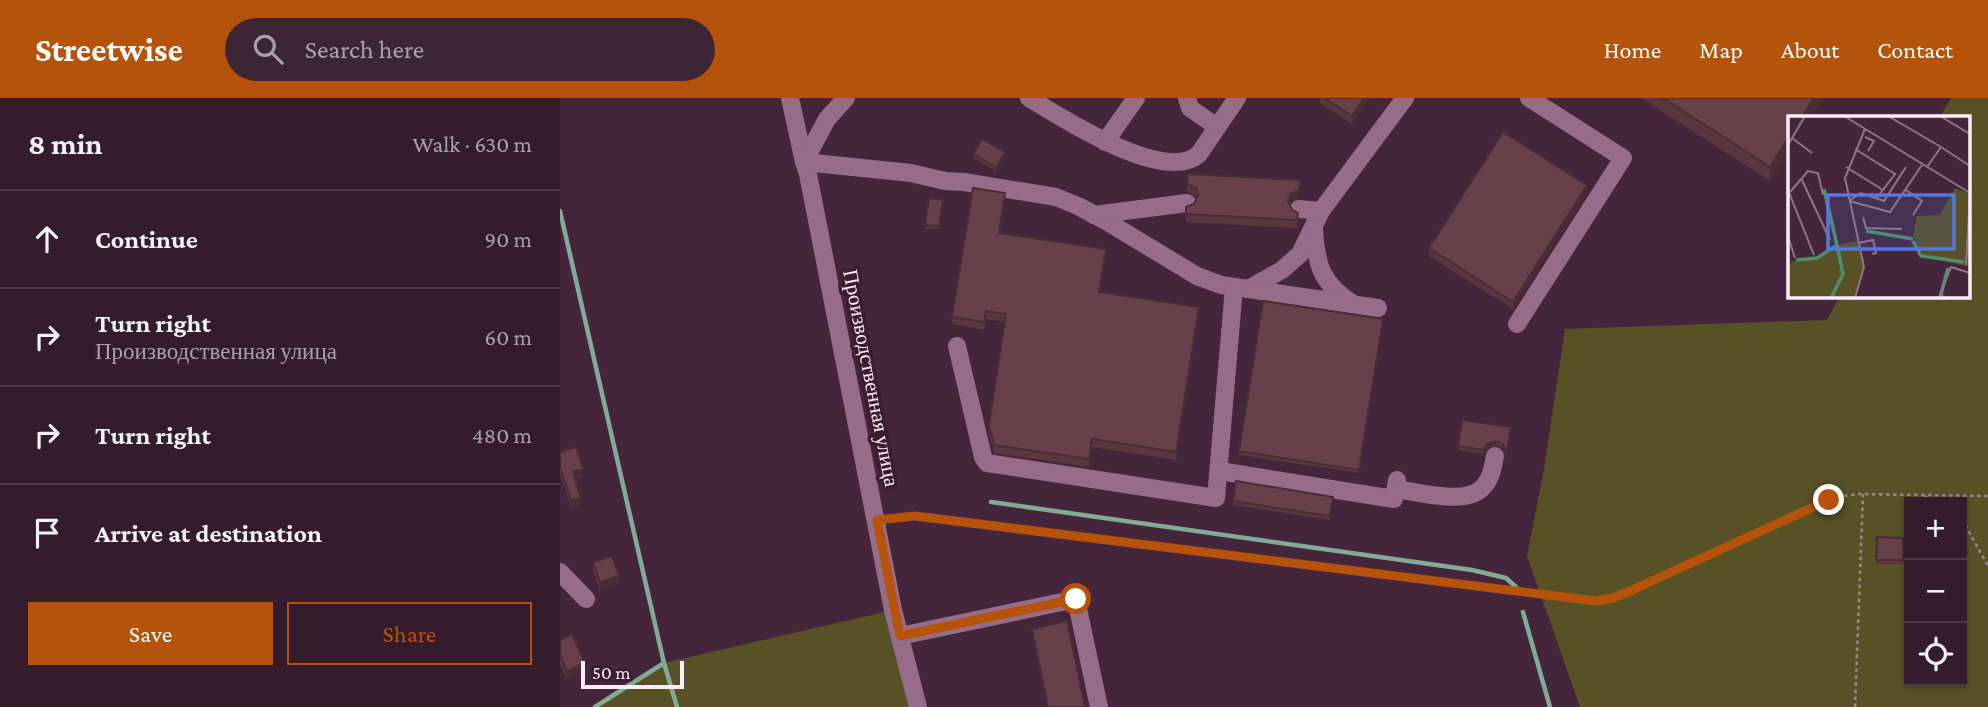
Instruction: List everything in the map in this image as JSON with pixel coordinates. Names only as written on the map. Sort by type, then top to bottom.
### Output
[{"type":"street","name":"Производственная улица","points":[[790,98],[808,174],[900,636],[918,707]]},
{"type":"street","points":[[846,98],[827,119],[804,162],[911,173],[945,181],[1038,193],[1068,201],[1197,276],[1241,288],[1378,308]]},
{"type":"street","points":[[1029,98],[1105,142],[1162,161],[1177,163],[1196,156],[1237,98]]},
{"type":"street","points":[[1105,142],[1136,98]]},
{"type":"street","points":[[1241,288],[1292,263],[1300,254],[1321,211],[1405,98]]},
{"type":"street","points":[[1517,324],[1623,158],[1530,98]]},
{"type":"street","points":[[1186,101],[1217,127]]},
{"type":"street","points":[[1094,215],[1187,203]]},
{"type":"street","points":[[1299,209],[1321,211]]},
{"type":"street","points":[[1314,228],[1316,253],[1325,280],[1338,294],[1356,306]]},
{"type":"street","points":[[957,346],[983,457],[987,463],[1216,498],[1241,288]]},
{"type":"street","points":[[1220,471],[1394,499],[1396,484],[1455,497],[1475,494],[1489,479],[1495,456]]},
{"type":"street","points":[[560,572],[586,599]]},
{"type":"street","points":[[900,636],[1076,599],[1099,707]]},
{"type":"path","points":[[1855,707],[1863,494]]},
{"type":"path","points":[[877,520],[915,516],[1596,601],[1630,591],[1829,500],[1863,494],[1988,496]]},
{"type":"path","points":[[1920,495],[1925,497]]},
{"type":"path","points":[[1967,528],[1988,566]]},
{"type":"shaded area","points":[[1951,98],[1988,98],[1988,707],[1580,707],[1527,556],[1544,469],[1565,329],[1827,320],[1839,298],[1970,298],[1970,116],[1941,116]]},
{"type":"shaded area","points":[[893,610],[918,707],[595,707],[664,663]]},
{"type":"building","points":[[1324,98],[1364,98],[1352,116]]},
{"type":"building","points":[[1663,98],[1814,98],[1803,116],[1788,116],[1788,138],[1770,167]]},
{"type":"building","points":[[1503,132],[1587,185],[1513,302],[1429,248]]},
{"type":"building","points":[[982,139],[1005,152],[996,167],[973,154]]},
{"type":"building","points":[[1188,174],[1300,180],[1299,190],[1290,194],[1288,201],[1292,210],[1298,213],[1297,220],[1186,214],[1186,207],[1194,204],[1198,195],[1196,188],[1187,184]]},
{"type":"building","points":[[973,188],[1005,193],[999,233],[1106,249],[1099,292],[1199,307],[1176,452],[1092,439],[1089,459],[994,445],[989,425],[1006,314],[986,311],[984,322],[952,317]]},
{"type":"building","points":[[929,198],[943,200],[939,226],[925,225]]},
{"type":"building","points":[[1263,301],[1383,319],[1359,470],[1239,451]]},
{"type":"building","points":[[1462,420],[1511,427],[1506,454],[1503,444],[1496,441],[1487,444],[1484,450],[1458,446]]},
{"type":"building","points":[[576,447],[583,469],[573,472],[581,498],[571,500],[560,467],[560,452]]},
{"type":"building","points":[[1236,481],[1333,497],[1330,516],[1233,501]]},
{"type":"building","points":[[1877,537],[1903,538],[1903,560],[1876,560]]},
{"type":"building","points":[[612,556],[619,576],[600,582],[593,562]]},
{"type":"building","points":[[1067,621],[1085,707],[1048,707],[1032,629]]},
{"type":"building","points":[[572,634],[585,663],[567,671],[560,656],[560,640]]},
{"type":"waterway","points":[[560,211],[664,663]]},
{"type":"waterway","points":[[991,502],[1472,570],[1506,578],[1516,587]]},
{"type":"waterway","points":[[1523,612],[1550,707]]},
{"type":"waterway","points":[[595,707],[664,663],[677,707]]},
{"type":"route","points":[[1076,599],[900,636],[877,520],[915,516],[1596,601],[1630,591],[1829,500]]}]
